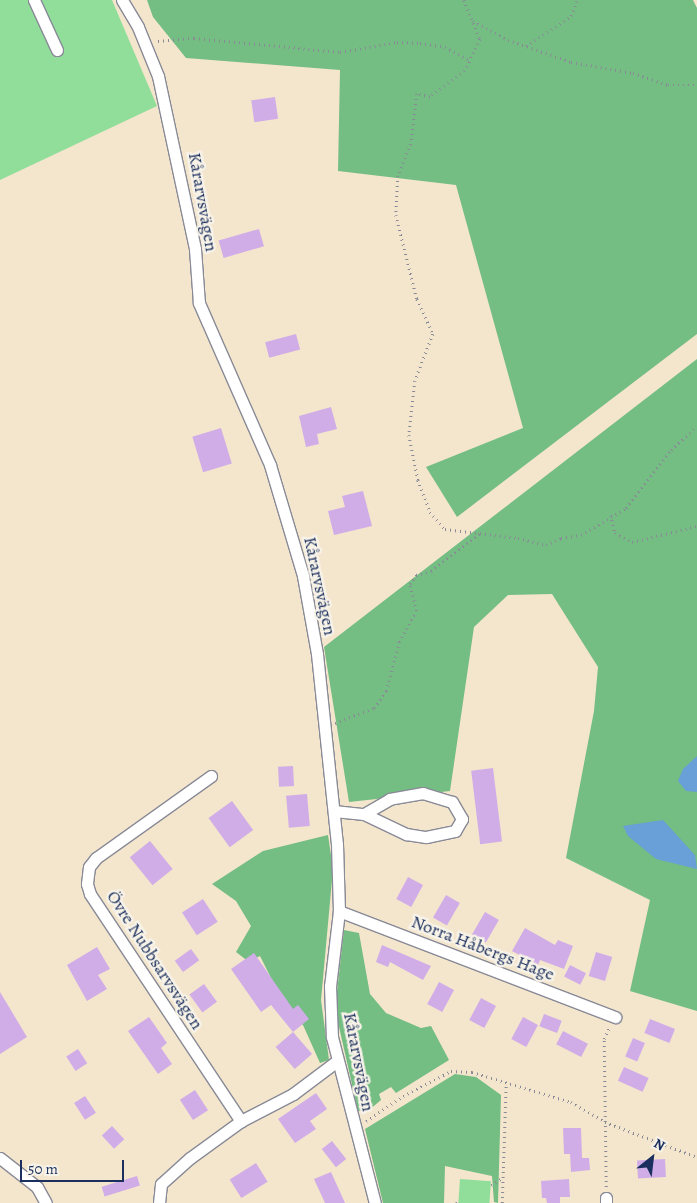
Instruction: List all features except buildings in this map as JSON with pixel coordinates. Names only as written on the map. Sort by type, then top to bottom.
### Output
[{"type":"street","points":[[34,0],[57,50]]},
{"type":"street","name":"Kårarvsvägen","points":[[122,0],[144,42],[158,76],[177,152],[195,249],[199,302],[270,465],[303,576],[317,654],[334,811],[339,911],[330,986],[330,1020],[337,1061],[375,1203]]},
{"type":"street","name":"Övre Nubbsarvsvägen","points":[[211,776],[96,858],[89,867],[87,884],[95,902],[241,1121]]},
{"type":"street","points":[[334,811],[364,814],[406,834],[426,837],[451,833],[462,819],[452,802],[423,793],[390,800],[364,814]]},
{"type":"street","name":"Norra Håbergs Hage","points":[[339,911],[615,1017]]},
{"type":"street","points":[[159,1203],[161,1184],[169,1175],[241,1121],[293,1094],[337,1061]]},
{"type":"street","points":[[0,1158],[37,1187],[46,1203]]},
{"type":"path","points":[[464,0],[480,39],[465,71],[430,97],[417,94],[411,144],[398,176],[396,215],[417,300],[433,334],[415,381],[409,435],[418,480],[430,512],[445,529],[480,533],[546,545],[562,538],[581,535],[611,515],[626,508],[672,450],[697,426]]},
{"type":"path","points":[[526,47],[571,16],[577,0]]},
{"type":"path","points":[[473,20],[526,47],[571,62],[633,73],[668,85],[697,85]]},
{"type":"path","points":[[144,42],[194,38],[340,52],[397,42],[420,43],[445,48],[470,61]]},
{"type":"path","points":[[611,515],[615,533],[632,542],[697,526]]},
{"type":"path","points":[[324,726],[374,708],[386,691],[399,642],[416,611],[410,584],[416,575],[431,571],[480,533]]},
{"type":"path","points":[[606,1200],[604,1039],[615,1017]]},
{"type":"path","points":[[355,1128],[403,1096],[451,1071],[472,1072],[571,1102],[605,1122],[697,1157]]},
{"type":"path","points":[[502,1203],[506,1083]]},
{"type":"path","points":[[491,1185],[502,1178]]},
{"type":"green space","points":[[0,0],[112,0],[157,106],[0,180]]},
{"type":"green space","points":[[147,0],[693,0],[697,8],[697,334],[457,517],[426,467],[523,428],[456,185],[338,171],[340,70],[186,58],[153,17]]},
{"type":"green space","points":[[697,359],[697,1011],[630,991],[650,900],[566,858],[594,711],[598,667],[552,594],[508,595],[474,627],[450,791],[349,802],[324,647]]},
{"type":"green space","points":[[328,835],[333,869],[321,1000],[329,1060],[320,1063],[303,1025],[288,1012],[260,956],[249,962],[236,952],[251,926],[236,901],[212,884],[263,851]]},
{"type":"green space","points":[[344,930],[359,933],[370,994],[386,1013],[421,1028],[431,1026],[449,1060],[396,1093],[391,1087],[379,1094],[381,1100],[369,1110],[358,1111],[335,1009]]},
{"type":"green space","points":[[455,1074],[476,1077],[501,1095],[498,1203],[494,1202],[492,1176],[445,1166],[444,1203],[383,1203],[365,1129]]},
{"type":"green space","points":[[460,1179],[491,1181],[489,1203],[458,1203]]},
{"type":"water","points":[[697,756],[697,792],[686,791],[678,781],[683,769]]},
{"type":"water","points":[[663,820],[695,855],[697,869],[656,859],[628,836],[623,826]]}]
